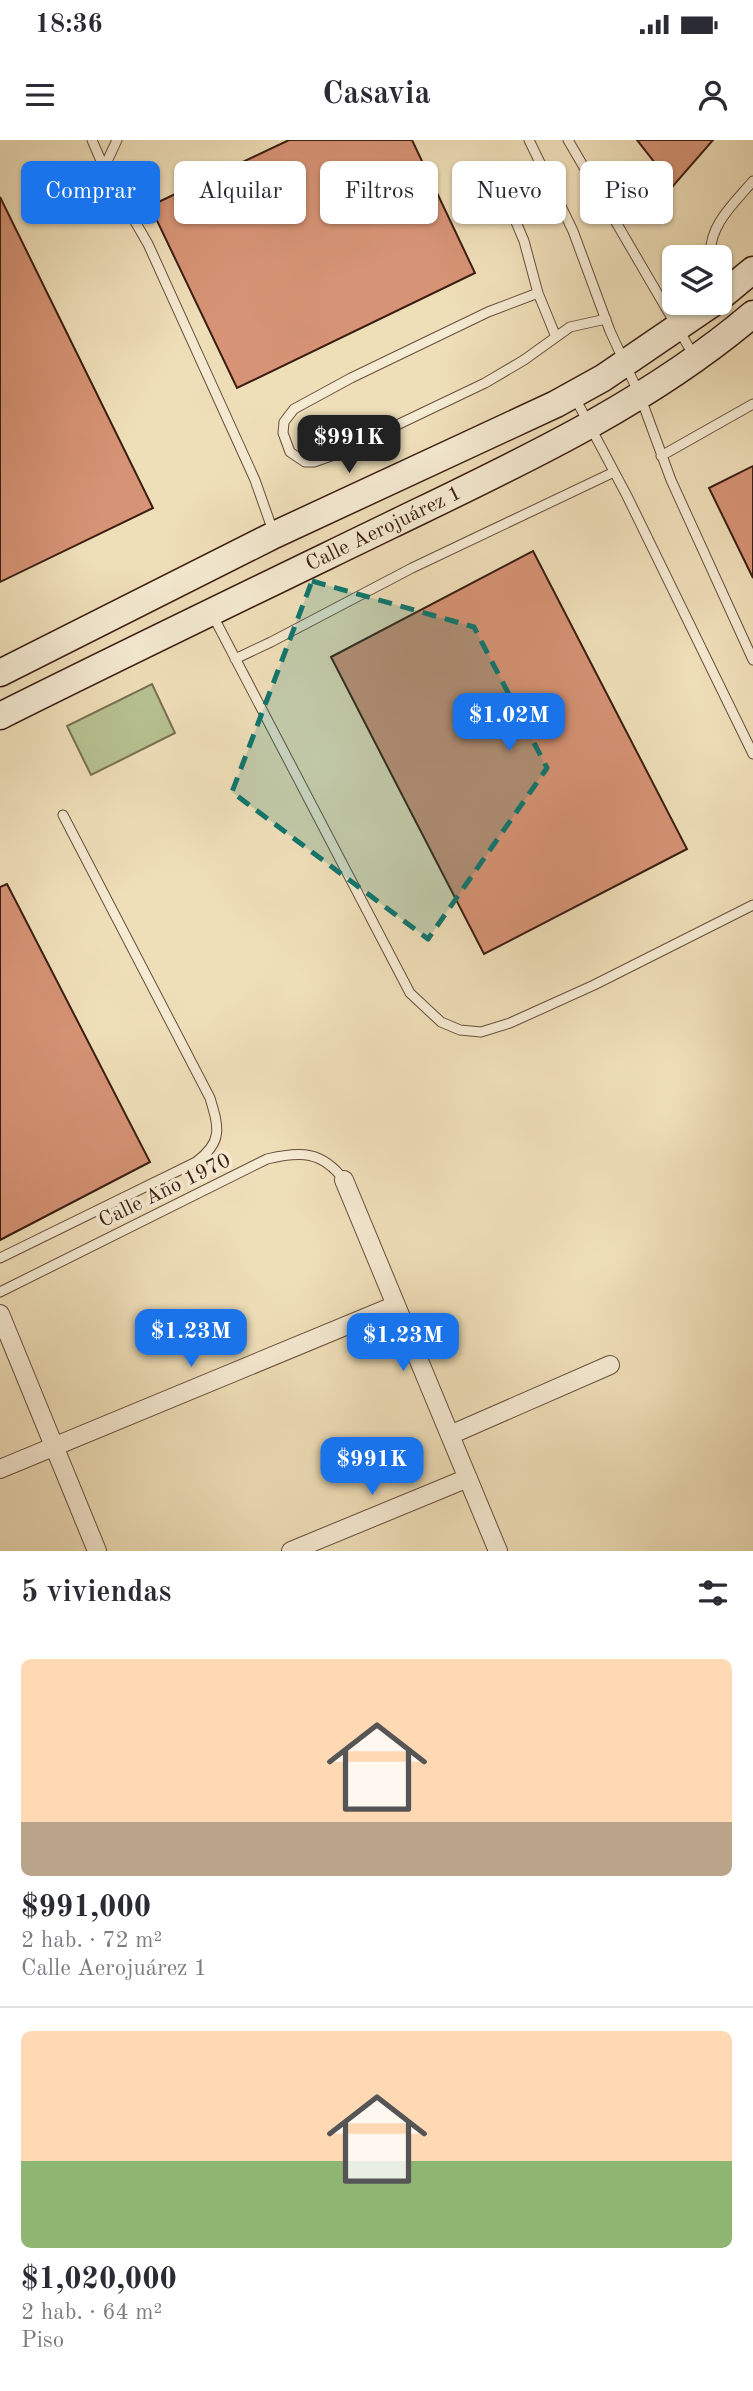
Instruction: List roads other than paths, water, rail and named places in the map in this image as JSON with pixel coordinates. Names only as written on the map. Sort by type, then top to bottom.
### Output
[{"type":"street","name":"Calle Aerojuárez 1","points":[[732,285],[753,270]]},
{"type":"street","name":"Calle Aerojuárez 1","points":[[0,716],[533,456],[640,396],[753,314]]},
{"type":"street","name":"Calle Aerojuárez 1","points":[[0,673],[274,536],[574,394],[677,329],[694,315]]},
{"type":"street","points":[[344,1180],[498,1551]]},
{"type":"street","points":[[0,1469],[396,1306]]},
{"type":"street","points":[[0,1314],[97,1551]]},
{"type":"street","points":[[450,1435],[610,1364]]},
{"type":"street","points":[[291,1551],[468,1478]]},
{"type":"lane","points":[[92,140],[101,161]]},
{"type":"lane","points":[[108,161],[117,140]]},
{"type":"lane","points":[[529,140],[592,275],[606,319],[640,396],[661,456],[753,660]]},
{"type":"lane","points":[[568,140],[695,358]]},
{"type":"lane","points":[[710,245],[713,233],[753,181]]},
{"type":"lane","points":[[136,224],[148,244],[255,480],[274,536]]},
{"type":"lane","points":[[517,224],[538,293],[556,337]]},
{"type":"lane","points":[[538,293],[488,312],[304,402],[294,409],[284,422],[286,445],[297,458],[305,462],[314,462],[334,455],[485,383],[518,365],[576,325],[606,319]]},
{"type":"lane","points":[[574,394],[753,754]]},
{"type":"lane","points":[[739,411],[753,397]]},
{"type":"lane","points":[[661,456],[753,404]]},
{"type":"lane","points":[[235,659],[445,551],[614,472]]},
{"type":"lane","points":[[211,612],[410,993],[441,1022],[460,1030],[481,1032],[510,1023],[594,985],[753,905]]},
{"type":"lane","points":[[0,1258],[196,1163],[208,1153],[217,1139],[217,1122],[210,1098],[63,815]]},
{"type":"lane","name":"Calle Año 1970","points":[[0,1292],[267,1159],[298,1154],[311,1156],[332,1164],[344,1180]]}]
